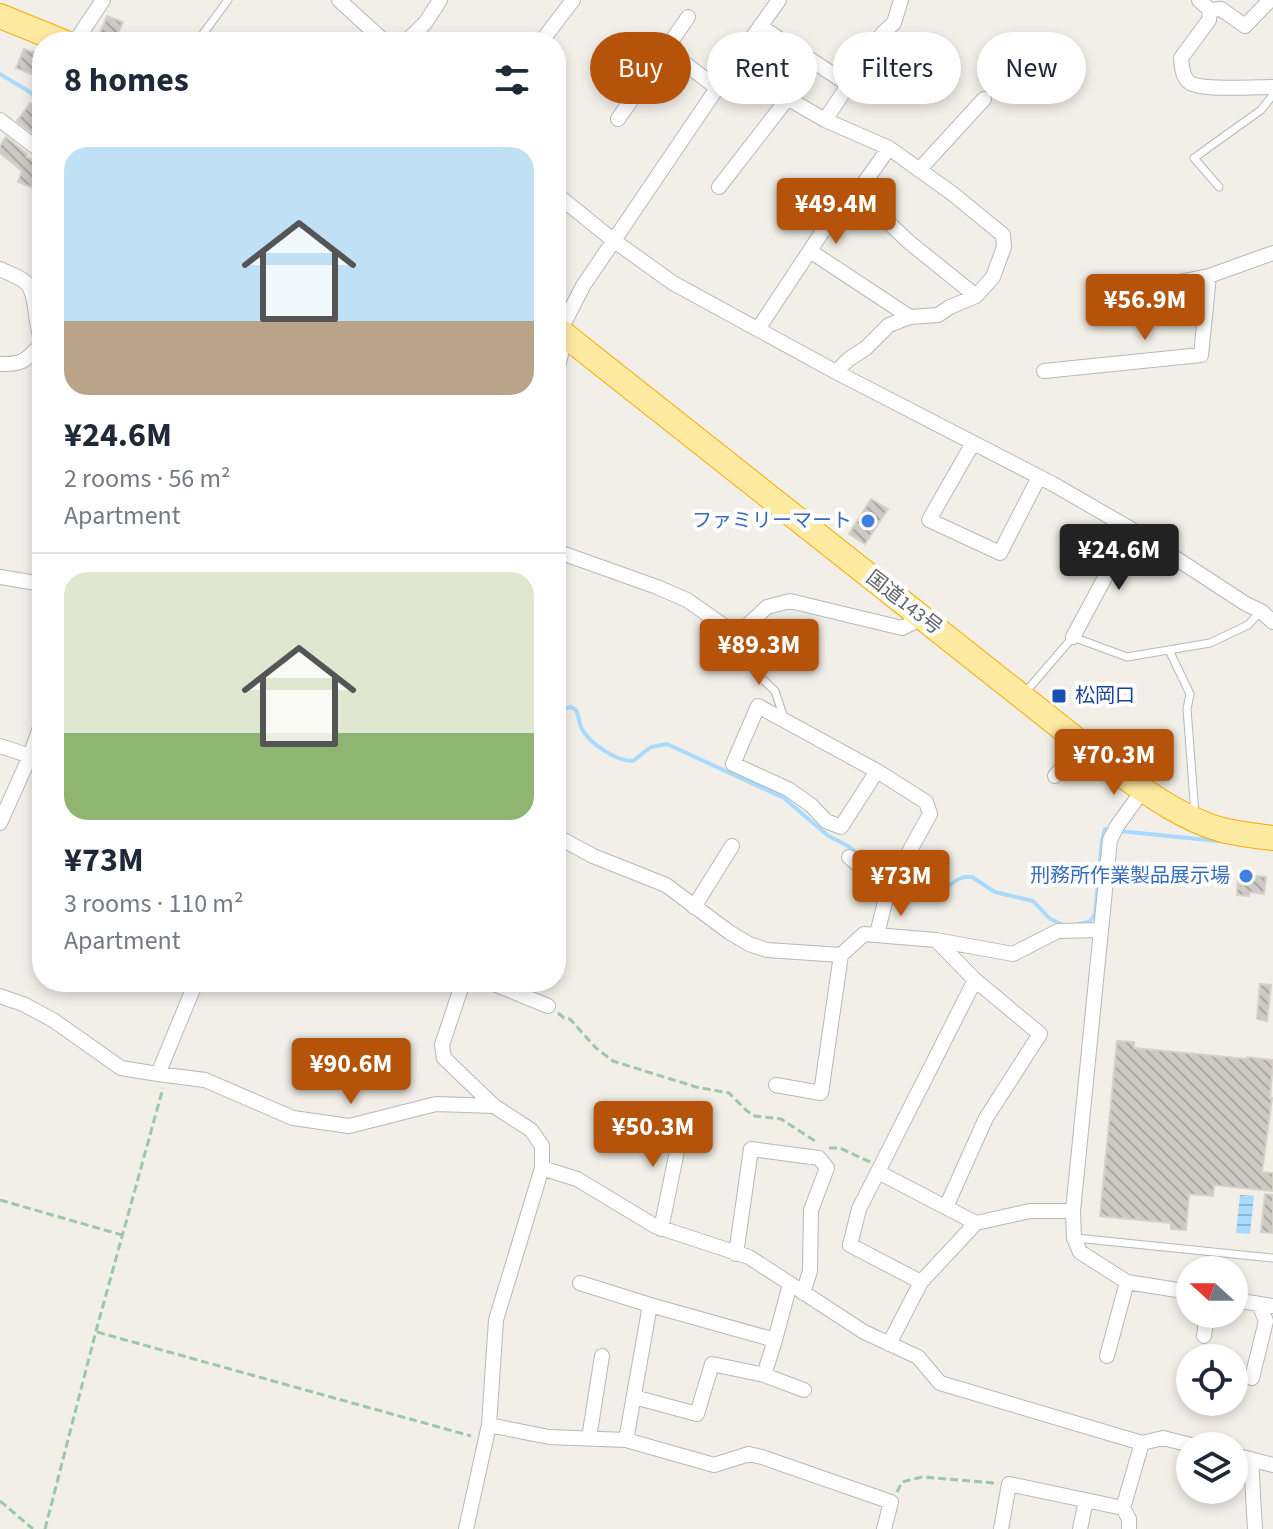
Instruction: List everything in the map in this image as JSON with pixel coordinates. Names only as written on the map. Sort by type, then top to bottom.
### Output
[{"type":"highway","points":[[0,16],[39,32]]},
{"type":"highway","name":"国道143号","points":[[566,336],[1143,790],[1170,808],[1221,830],[1273,838]]},
{"type":"street","points":[[82,32],[103,0]]},
{"type":"street","points":[[339,0],[369,32]]},
{"type":"street","points":[[416,32],[440,0]]},
{"type":"street","points":[[549,32],[573,0]]},
{"type":"street","points":[[756,32],[779,0]]},
{"type":"street","points":[[884,32],[894,23],[901,0]]},
{"type":"street","points":[[1204,5],[1221,9],[1245,26],[1270,0]]},
{"type":"street","points":[[1204,5],[1209,20],[1181,58],[1182,71],[1189,82],[1201,87],[1273,87]]},
{"type":"street","points":[[678,32],[688,17]]},
{"type":"street","points":[[760,26],[833,74]]},
{"type":"street","points":[[691,68],[707,80]]},
{"type":"street","points":[[566,322],[583,286],[707,103]]},
{"type":"street","points":[[618,119],[628,104]]},
{"type":"street","points":[[719,187],[783,104]]},
{"type":"street","points":[[798,104],[825,120],[889,148],[1003,235],[1004,247],[993,277],[976,296],[938,315],[910,317],[889,325],[836,372]]},
{"type":"street","points":[[825,120],[836,104]]},
{"type":"street","points":[[919,170],[979,104]]},
{"type":"street","points":[[0,120],[32,144]]},
{"type":"street","points":[[857,193],[889,148]]},
{"type":"street","points":[[758,329],[848,193],[857,193],[909,242],[976,296]]},
{"type":"street","points":[[566,202],[673,283],[1039,477],[1131,529],[1270,618]]},
{"type":"street","points":[[810,251],[910,317]]},
{"type":"street","points":[[1144,289],[1209,276],[1273,253]]},
{"type":"street","points":[[0,269],[27,282],[32,290]]},
{"type":"street","points":[[1044,371],[1201,355],[1209,276]]},
{"type":"street","points":[[0,364],[15,365],[32,354]]},
{"type":"street","points":[[973,443],[929,520],[1000,553],[1039,477]]},
{"type":"street","points":[[1073,637],[1131,529]]},
{"type":"street","points":[[566,555],[687,600],[737,635],[767,607],[790,601],[902,628],[922,618]]},
{"type":"street","points":[[0,577],[32,582]]},
{"type":"street","points":[[877,771],[841,827],[826,821],[811,805],[788,789],[733,764],[758,706],[877,771],[926,802],[930,814],[891,885],[877,934]]},
{"type":"street","points":[[1055,776],[1082,745]]},
{"type":"street","points":[[0,746],[30,756]]},
{"type":"street","points":[[0,823],[32,750]]},
{"type":"street","points":[[1143,790],[1114,833],[1100,930],[1073,1211],[1074,1238],[1080,1252],[1127,1282],[1176,1290]]},
{"type":"street","points":[[566,841],[593,856],[666,885],[749,944],[767,950],[841,955]]},
{"type":"street","points":[[694,907],[732,846]]},
{"type":"street","points":[[849,857],[891,885]]},
{"type":"street","points":[[776,1085],[821,1093],[841,955],[864,934],[936,940],[1013,954],[1058,931],[1100,930]]},
{"type":"street","points":[[936,940],[975,980],[1040,1034],[986,1118],[946,1207]]},
{"type":"street","points":[[921,1282],[850,1245],[859,1209],[975,980]]},
{"type":"street","points":[[162,1074],[192,992]]},
{"type":"street","points":[[460,992],[442,1045],[444,1058],[494,1106],[531,1130],[542,1146],[542,1168],[496,1320],[488,1433],[466,1529]]},
{"type":"street","points":[[514,992],[548,1006]]},
{"type":"street","points":[[0,996],[53,1020],[121,1068],[205,1080],[293,1118],[349,1126],[436,1104],[494,1106]]},
{"type":"street","points":[[661,1229],[684,1117]]},
{"type":"street","points":[[736,1254],[751,1149],[819,1158],[827,1168],[811,1210],[810,1271],[797,1289],[764,1375]]},
{"type":"street","points":[[542,1168],[577,1179],[661,1229],[749,1257],[864,1332],[918,1357],[940,1383],[1142,1443],[1163,1438],[1176,1441]]},
{"type":"street","points":[[879,1170],[976,1223]]},
{"type":"street","points":[[889,1344],[921,1282],[976,1223],[1030,1211],[1073,1211]]},
{"type":"street","points":[[1107,1356],[1127,1282]]},
{"type":"street","points":[[580,1283],[775,1340]]},
{"type":"street","points":[[626,1440],[650,1305]]},
{"type":"street","points":[[1252,1378],[1266,1321],[1266,1305]]},
{"type":"street","points":[[1204,1336],[1205,1328]]},
{"type":"street","points":[[589,1438],[602,1356]]},
{"type":"street","points":[[634,1397],[697,1414],[712,1364],[764,1375],[804,1390]]},
{"type":"street","points":[[488,1433],[626,1440],[714,1465],[749,1454],[891,1502],[884,1529]]},
{"type":"street","points":[[1129,1529],[1129,1519],[1123,1508],[1142,1443]]},
{"type":"street","points":[[1248,1458],[1273,1465]]},
{"type":"street","points":[[1251,1459],[1255,1529]]},
{"type":"street","points":[[1001,1529],[1009,1484],[1123,1508]]},
{"type":"street","points":[[1080,1529],[1086,1500]]},
{"type":"lane","points":[[204,32],[228,0]]},
{"type":"lane","points":[[1219,187],[1194,158],[1261,110],[1273,95]]},
{"type":"lane","points":[[1022,696],[1073,637],[1127,657],[1210,643],[1270,618]]},
{"type":"lane","points":[[737,635],[737,643],[744,655],[757,674],[775,691],[784,720]]},
{"type":"lane","points":[[1169,650],[1190,694],[1187,709],[1195,820]]},
{"type":"lane","points":[[1074,1238],[1273,1258]]},
{"type":"path","points":[[548,1006],[570,1019],[596,1048],[613,1061],[696,1087],[729,1093],[755,1116],[781,1119],[819,1144],[840,1148],[879,1170]]},
{"type":"path","points":[[45,1529],[162,1074]]},
{"type":"path","points":[[0,1200],[122,1235]]},
{"type":"path","points":[[96,1331],[488,1433]]},
{"type":"path","points":[[891,1502],[902,1482],[922,1477],[1009,1484]]},
{"type":"path","points":[[0,1501],[33,1529]]},
{"type":"water","points":[[1240,1195],[1254,1196],[1250,1234],[1236,1233]]},
{"type":"building","points":[[107,16],[123,22],[118,32],[100,32]]},
{"type":"building","points":[[24,49],[32,52],[32,74],[16,68]]},
{"type":"building","points":[[30,103],[32,104],[32,132],[17,121]]},
{"type":"building","points":[[6,137],[32,160],[32,187],[18,182],[22,171],[0,153],[0,146]]},
{"type":"building","name":"ファミリーマート","points":[[871,499],[888,509],[865,544],[849,534]]},
{"type":"building","points":[[1238,874],[1266,877],[1264,894],[1250,892],[1249,896],[1237,895]]},
{"type":"building","points":[[1260,984],[1271,985],[1267,1021],[1257,1019]]},
{"type":"building","points":[[1117,1041],[1134,1042],[1134,1048],[1273,1060],[1272,1098],[1262,1172],[1273,1173],[1273,1191],[1214,1185],[1213,1196],[1189,1194],[1186,1230],[1171,1229],[1171,1223],[1100,1216]]},
{"type":"building","points":[[1265,1194],[1273,1195],[1273,1233],[1261,1232]]},
{"type":"waterway","points":[[0,74],[32,93]]},
{"type":"waterway","points":[[566,708],[576,710],[581,727],[597,746],[619,758],[633,761],[651,747],[667,744],[784,798],[827,835],[848,846],[880,872],[916,894],[935,896],[957,880],[972,877],[995,892],[1033,901],[1049,918],[1063,925]]},
{"type":"waterway","points":[[1079,924],[1089,922],[1095,915],[1102,841],[1105,829],[1111,830]]},
{"type":"waterway","points":[[1119,831],[1218,841]]},
{"type":"place","name":"ファミリーマート","points":[[868,521]]},
{"type":"place","name":"松岡口","points":[[1059,696]]},
{"type":"place","name":"刑務所作業製品展示場","points":[[1246,876]]}]
